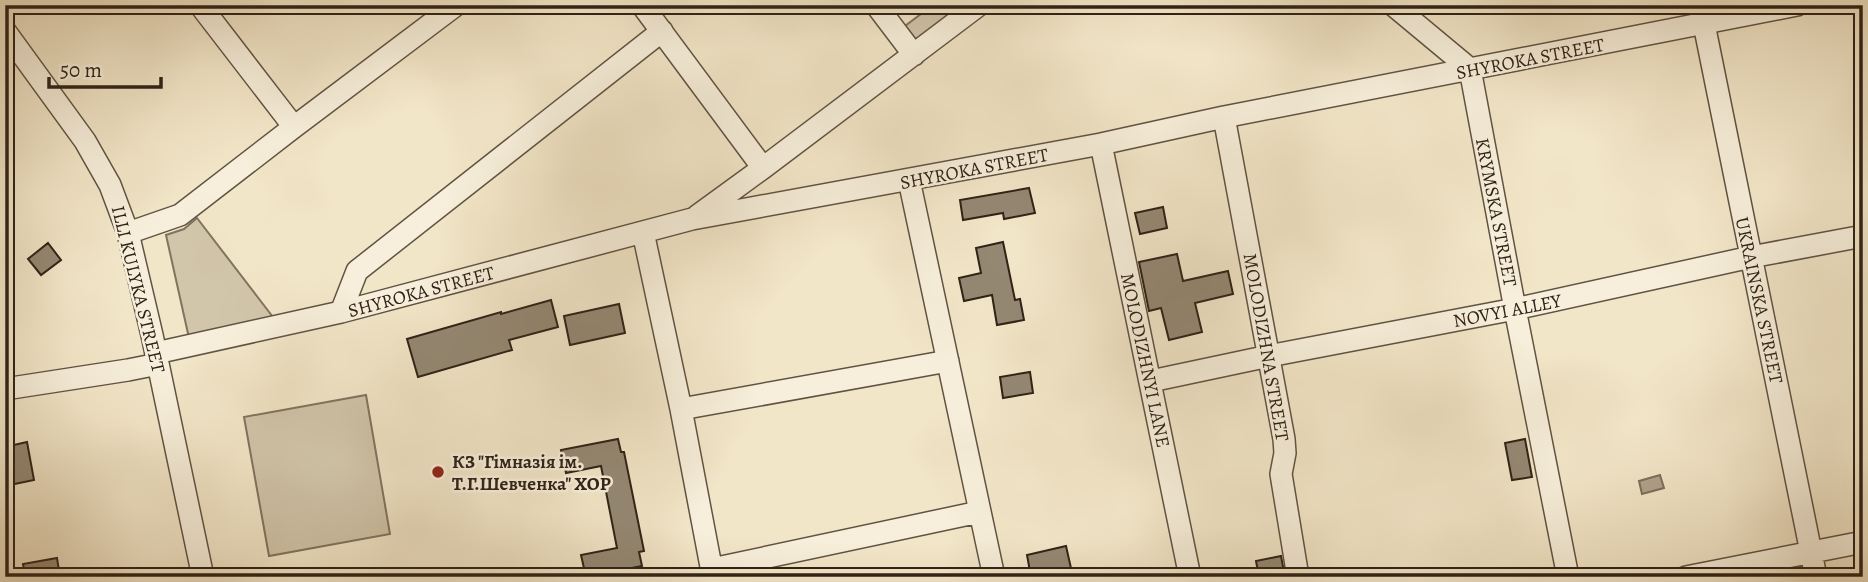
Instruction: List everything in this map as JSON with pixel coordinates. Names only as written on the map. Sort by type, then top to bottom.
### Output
[{"type":"street","points":[[200,5],[294,127]]},
{"type":"street","points":[[642,5],[763,168]]},
{"type":"street","points":[[876,5],[914,55]]},
{"type":"street","points":[[692,219],[978,5]]},
{"type":"street","points":[[1393,5],[1470,69]]},
{"type":"street","name":"SHYROKA STREET","points":[[5,389],[128,370],[157,358],[692,219],[1101,144],[1224,117],[1797,5]]},
{"type":"street","points":[[128,233],[180,215],[451,7]]},
{"type":"street","name":"UKRAINSKA STREET","points":[[1704,24],[1816,577]]},
{"type":"street","name":"ILLI KULYKA STREET","points":[[5,31],[85,141],[110,185],[128,233],[203,577]]},
{"type":"street","points":[[341,312],[357,271],[662,31]]},
{"type":"street","name":"KRYMSKA STREET","points":[[1470,69],[1568,577]]},
{"type":"street","name":"MOLODIZHNA STREET","points":[[1224,117],[1284,439],[1285,453],[1281,474],[1298,577]]},
{"type":"street","name":"MOLODIZHNYI LANE","points":[[1101,144],[1190,577]]},
{"type":"street","points":[[909,180],[994,577]]},
{"type":"street","points":[[643,232],[713,573],[979,512]]},
{"type":"street","name":"NOVYI ALLEY","points":[[1151,381],[1863,236]]},
{"type":"street","points":[[681,409],[948,361]]},
{"type":"street","points":[[1686,577],[1863,542]]},
{"type":"shaded area","points":[[933,5],[963,5],[916,40],[905,26]]},
{"type":"shaded area","points":[[197,218],[276,321],[189,338],[166,235],[184,229]]},
{"type":"shaded area","points":[[366,395],[390,534],[269,556],[244,417]]},
{"type":"shaded area","points":[[1660,475],[1664,488],[1642,494],[1639,481]]},
{"type":"building","points":[[1029,188],[1035,213],[1004,219],[1003,213],[963,220],[960,200]]},
{"type":"building","points":[[1163,207],[1167,228],[1140,234],[1135,213]]},
{"type":"building","points":[[1003,242],[1015,300],[1020,299],[1024,320],[997,325],[992,295],[964,301],[959,278],[981,273],[976,248]]},
{"type":"building","points":[[48,243],[61,260],[41,275],[28,259]]},
{"type":"building","points":[[1177,254],[1183,281],[1228,271],[1233,294],[1195,303],[1202,332],[1169,340],[1161,308],[1149,311],[1139,262]]},
{"type":"building","points":[[551,300],[558,327],[509,340],[512,350],[418,377],[407,339]]},
{"type":"building","points":[[619,304],[625,333],[570,345],[564,316]]},
{"type":"building","points":[[1030,372],[1033,393],[1003,398],[1000,377]]},
{"type":"building","points":[[618,439],[621,452],[624,452],[644,551],[639,552],[642,566],[586,577],[581,555],[617,548],[601,466],[566,473],[561,450]]},
{"type":"building","points":[[1525,439],[1532,477],[1512,480],[1505,443]]},
{"type":"building","points":[[27,442],[34,480],[5,486],[5,447]]},
{"type":"building","points":[[1066,546],[1073,577],[1031,577],[1027,555]]},
{"type":"building","points":[[1281,556],[1285,577],[1259,577],[1256,561]]},
{"type":"building","points":[[57,558],[60,577],[25,577],[23,564]]},
{"type":"place","name":"КЗ \"Гімназія ім. Т.Г.Шевченка\" ХОР","points":[[438,472]]}]
